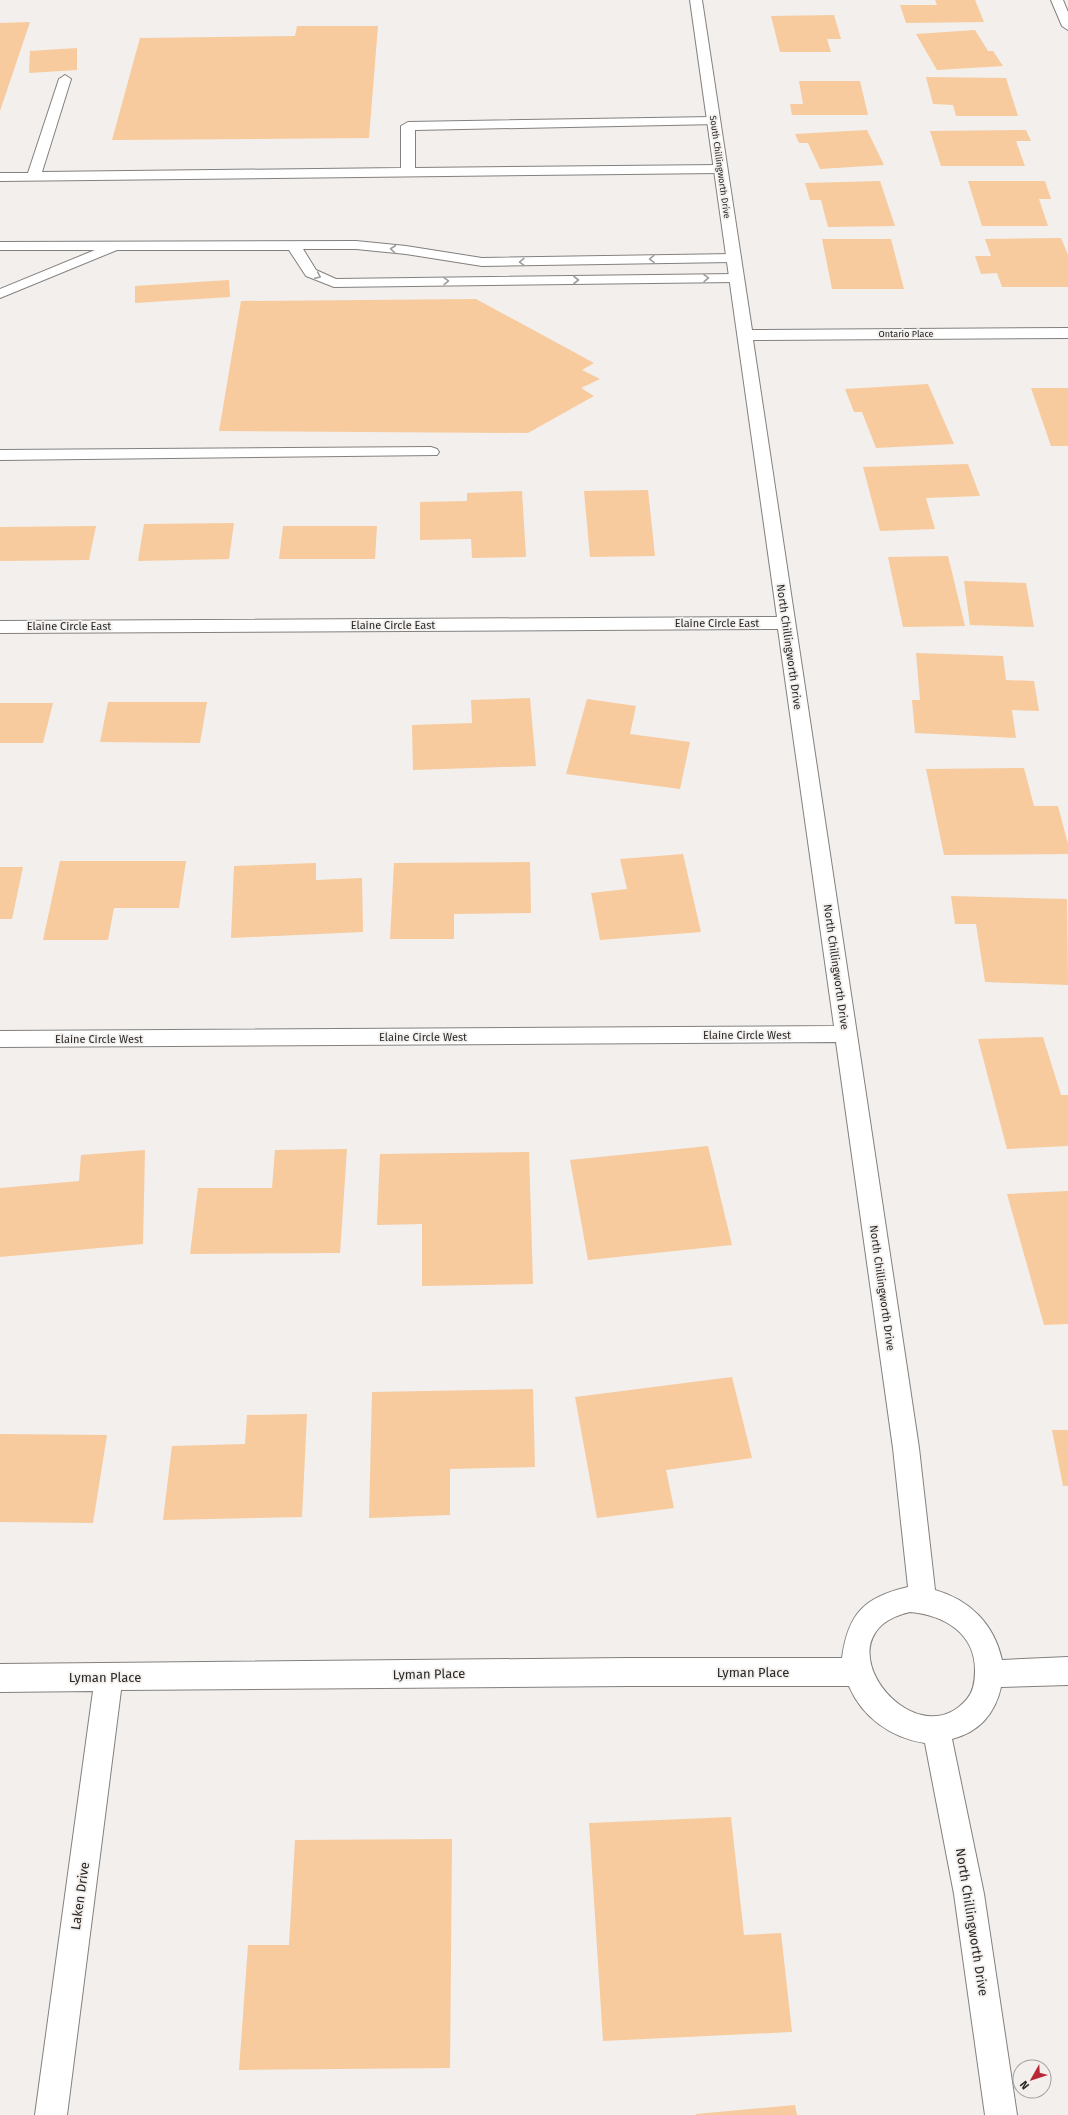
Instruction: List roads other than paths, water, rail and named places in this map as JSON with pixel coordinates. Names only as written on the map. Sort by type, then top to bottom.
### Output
[{"type":"street","name":"South Chillingworth Drive","points":[[696,0],[744,335]]},
{"type":"street","points":[[1057,0],[1068,26]]},
{"type":"street","points":[[34,176],[65,79]]},
{"type":"street","points":[[408,172],[408,126],[714,121]]},
{"type":"street","points":[[0,176],[720,169]]},
{"type":"street","points":[[0,294],[120,245]]},
{"type":"street","points":[[0,246],[356,245],[406,250],[482,262],[733,258]]},
{"type":"street","points":[[294,246],[311,273],[334,283],[736,278]]},
{"type":"street","name":"Ontario Place","points":[[744,335],[1068,333]]},
{"type":"street","name":"North Chillingworth Drive","points":[[744,335],[906,1448],[923,1600]]},
{"type":"street","points":[[0,455],[432,452]]},
{"type":"street","name":"Elaine Circle East","points":[[0,627],[786,623]]},
{"type":"street","name":"Elaine Circle West","points":[[0,1039],[846,1034]]},
{"type":"street","points":[[910,1599],[923,1600],[954,1610],[972,1626],[984,1645],[990,1666],[989,1687],[981,1705],[966,1720],[948,1729],[926,1730],[904,1724],[884,1712],[869,1696],[858,1672],[855,1653],[860,1632],[872,1615],[889,1604],[910,1599]]},
{"type":"street","points":[[990,1674],[1068,1671]]},
{"type":"street","name":"Lyman Place","points":[[0,1678],[627,1672],[858,1672]]},
{"type":"street","name":"Laken Drive","points":[[51,2115],[110,1677]]},
{"type":"street","name":"North Chillingworth Drive","points":[[936,1729],[969,1894],[1001,2115]]}]
